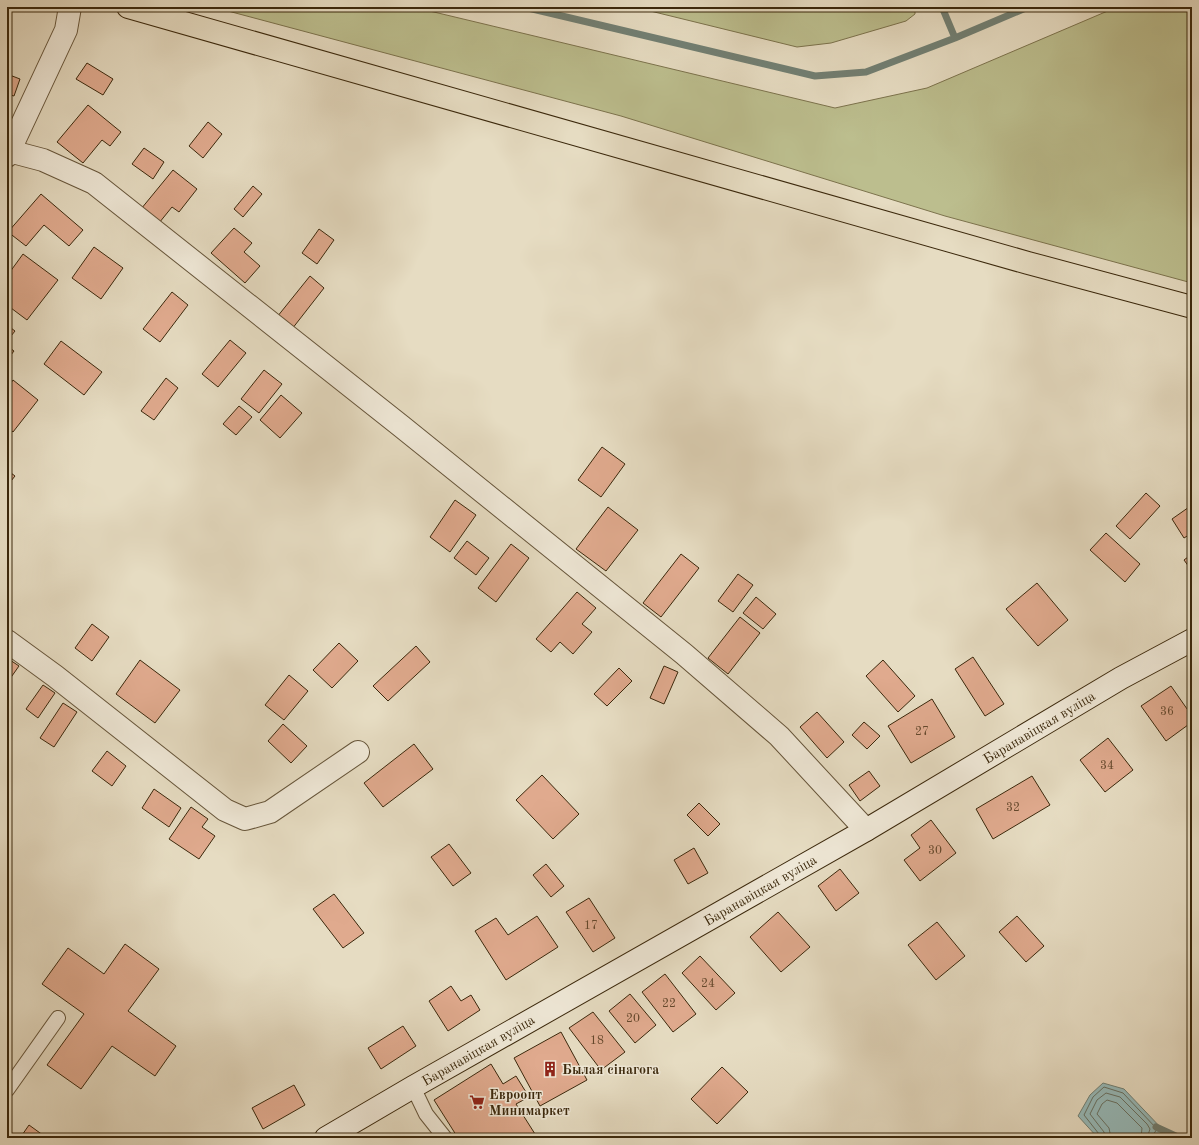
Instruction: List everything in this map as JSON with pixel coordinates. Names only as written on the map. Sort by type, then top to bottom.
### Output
[{"type":"main road","points":[[128,7],[1028,263],[1192,307]]},
{"type":"street","points":[[70,7],[66,30],[8,154],[43,160],[94,182],[684,654],[779,736],[866,830]]},
{"type":"street","name":"Баранавіцкая вуліца","points":[[326,1138],[413,1086],[866,830],[1121,678],[1192,640]]},
{"type":"street","points":[[7,641],[55,676],[225,810],[245,819],[270,812],[358,752]]},
{"type":"lane","points":[[7,1090],[58,1018]]},
{"type":"lane","points":[[413,1086],[426,1114],[445,1138]]},
{"type":"green space","points":[[213,7],[413,7],[835,108],[927,88],[1117,7],[1192,7],[1192,283],[945,216],[621,116]]},
{"type":"green space","points":[[634,7],[915,7],[915,14],[906,21],[831,43],[797,47]]},
{"type":"water","points":[[1103,1083],[1124,1089],[1164,1131],[1154,1138],[1098,1138],[1078,1116],[1090,1095]]},
{"type":"building","points":[[87,63],[113,79],[103,95],[76,79]]},
{"type":"building","points":[[7,74],[20,79],[14,96],[7,94]]},
{"type":"building","points":[[88,105],[121,132],[110,146],[102,140],[83,163],[57,142]]},
{"type":"building","points":[[208,122],[222,134],[203,158],[189,146]]},
{"type":"building","points":[[144,148],[164,162],[153,179],[132,164]]},
{"type":"building","points":[[173,170],[197,189],[179,212],[172,207],[159,223],[141,209]]},
{"type":"building","points":[[253,186],[262,194],[243,217],[234,209]]},
{"type":"building","points":[[41,194],[83,230],[69,246],[44,225],[26,246],[8,232]]},
{"type":"building","points":[[234,228],[252,243],[244,252],[260,266],[245,283],[211,253]]},
{"type":"building","points":[[319,229],[334,240],[317,264],[302,253]]},
{"type":"building","points":[[94,247],[123,268],[101,299],[72,278]]},
{"type":"building","points":[[23,254],[58,280],[27,320],[7,305],[7,276]]},
{"type":"building","points":[[310,276],[324,288],[292,329],[277,317]]},
{"type":"building","points":[[172,292],[188,305],[160,342],[143,329]]},
{"type":"building","points":[[7,325],[15,331],[7,341]]},
{"type":"building","points":[[230,340],[246,353],[218,387],[202,374]]},
{"type":"building","points":[[61,341],[102,372],[84,395],[44,364]]},
{"type":"building","points":[[7,346],[14,351],[7,360]]},
{"type":"building","points":[[264,370],[282,384],[259,413],[241,399]]},
{"type":"building","points":[[166,378],[178,388],[154,420],[141,411]]},
{"type":"building","points":[[13,380],[38,400],[13,432],[7,427],[7,389]]},
{"type":"building","points":[[281,395],[302,413],[280,438],[260,420]]},
{"type":"building","points":[[239,406],[252,417],[236,435],[223,424]]},
{"type":"building","points":[[602,447],[625,464],[601,497],[578,480]]},
{"type":"building","points":[[7,470],[15,476],[7,486]]},
{"type":"building","points":[[1146,493],[1160,506],[1130,539],[1116,526]]},
{"type":"building","points":[[455,500],[476,515],[450,552],[430,537]]},
{"type":"building","points":[[1192,505],[1192,533],[1184,538],[1172,519]]},
{"type":"building","points":[[608,507],[638,530],[606,571],[576,549]]},
{"type":"building","points":[[1106,533],[1140,564],[1125,582],[1090,550]]},
{"type":"building","points":[[467,541],[489,558],[476,575],[454,558]]},
{"type":"building","points":[[511,544],[529,558],[496,602],[478,588]]},
{"type":"building","points":[[681,554],[699,568],[661,617],[643,603]]},
{"type":"building","points":[[1192,554],[1192,571],[1184,560]]},
{"type":"building","points":[[738,574],[753,585],[733,612],[718,601]]},
{"type":"building","points":[[1037,583],[1068,620],[1038,646],[1006,609]]},
{"type":"building","points":[[577,592],[596,608],[582,624],[592,632],[573,654],[560,642],[551,652],[536,639]]},
{"type":"building","points":[[756,597],[776,614],[763,629],[743,613]]},
{"type":"building","points":[[740,617],[760,633],[728,674],[708,658]]},
{"type":"building","points":[[92,624],[109,637],[92,661],[75,648]]},
{"type":"building","points":[[339,643],[358,661],[332,688],[313,670]]},
{"type":"building","points":[[416,646],[430,662],[388,701],[373,686]]},
{"type":"building","points":[[973,657],[1004,704],[985,716],[955,669]]},
{"type":"building","points":[[7,658],[19,666],[7,683]]},
{"type":"building","points":[[140,660],[180,690],[155,723],[116,694]]},
{"type":"building","points":[[883,660],[915,696],[898,712],[866,676]]},
{"type":"building","points":[[664,666],[678,672],[664,704],[650,698]]},
{"type":"building","points":[[619,668],[632,681],[607,706],[594,694]]},
{"type":"building","points":[[289,675],[308,691],[284,720],[265,705]]},
{"type":"building","points":[[43,685],[55,693],[38,718],[26,709]]},
{"type":"building","points":[[1171,686],[1192,716],[1192,722],[1166,741],[1141,706]]},
{"type":"building","points":[[932,699],[955,737],[911,763],[888,726]]},
{"type":"building","points":[[63,703],[77,712],[54,747],[40,738]]},
{"type":"building","points":[[817,712],[844,742],[827,758],[800,727]]},
{"type":"building","points":[[864,722],[880,736],[867,749],[852,735]]},
{"type":"building","points":[[283,724],[307,746],[291,763],[268,741]]},
{"type":"building","points":[[1108,738],[1133,770],[1105,792],[1080,760]]},
{"type":"building","points":[[414,744],[433,769],[383,807],[364,783]]},
{"type":"building","points":[[107,751],[126,766],[112,786],[92,771]]},
{"type":"building","points":[[869,771],[880,786],[860,801],[849,785]]},
{"type":"building","points":[[542,775],[579,814],[553,839],[516,800]]},
{"type":"building","points":[[1032,776],[1050,805],[993,839],[976,809]]},
{"type":"building","points":[[154,789],[181,808],[169,827],[142,808]]},
{"type":"building","points":[[699,803],[720,824],[708,836],[687,815]]},
{"type":"building","points":[[191,807],[208,819],[202,827],[215,836],[199,859],[169,839]]},
{"type":"building","points":[[931,820],[956,853],[920,881],[904,860],[920,848],[911,835]]},
{"type":"building","points":[[449,844],[471,873],[453,886],[431,857]]},
{"type":"building","points":[[694,848],[708,873],[688,884],[674,860]]},
{"type":"building","points":[[546,864],[564,886],[551,897],[533,875]]},
{"type":"building","points":[[840,869],[859,893],[836,911],[818,886]]},
{"type":"building","points":[[334,894],[364,933],[343,948],[313,909]]},
{"type":"building","points":[[589,898],[615,938],[593,952],[566,912]]},
{"type":"building","points":[[778,912],[810,947],[781,972],[750,937]]},
{"type":"building","points":[[537,916],[558,947],[506,980],[475,931],[496,918],[508,935]]},
{"type":"building","points":[[1017,916],[1044,946],[1026,962],[999,932]]},
{"type":"building","points":[[937,922],[965,956],[936,980],[908,945]]},
{"type":"building","points":[[125,944],[159,969],[128,1011],[176,1046],[155,1076],[112,1046],[81,1089],[47,1065],[84,1014],[42,984],[68,948],[104,974]]},
{"type":"building","points":[[700,956],[735,993],[716,1010],[682,973]]},
{"type":"building","points":[[665,974],[696,1014],[673,1032],[642,992]]},
{"type":"building","points":[[451,986],[461,1001],[471,995],[480,1010],[448,1031],[429,1001]]},
{"type":"building","points":[[630,994],[656,1025],[635,1043],[609,1011]]},
{"type":"building","points":[[593,1012],[625,1052],[601,1070],[569,1028]]},
{"type":"building","points":[[403,1026],[416,1046],[381,1069],[368,1048]]},
{"type":"building","name":"Былая сінагога","points":[[561,1032],[587,1080],[540,1106],[514,1058]]},
{"type":"building","name":"Евроопт Минимаркет","points":[[491,1064],[503,1084],[516,1076],[529,1097],[516,1104],[535,1134],[529,1138],[458,1138],[434,1100]]},
{"type":"building","points":[[722,1067],[748,1092],[717,1124],[691,1099]]},
{"type":"building","points":[[294,1085],[305,1105],[263,1129],[252,1108]]},
{"type":"building","points":[[29,1125],[47,1138],[20,1138]]},
{"type":"waterway","points":[[524,7],[815,76],[866,72],[955,38],[1028,7]]},
{"type":"waterway","points":[[942,7],[955,38]]},
{"type":"waterway","points":[[1156,1127],[1180,1138]]},
{"type":"place","name":"Былая сінагога","points":[[550,1069]]},
{"type":"place","name":"Евроопт Минимаркет","points":[[477,1102]]}]
